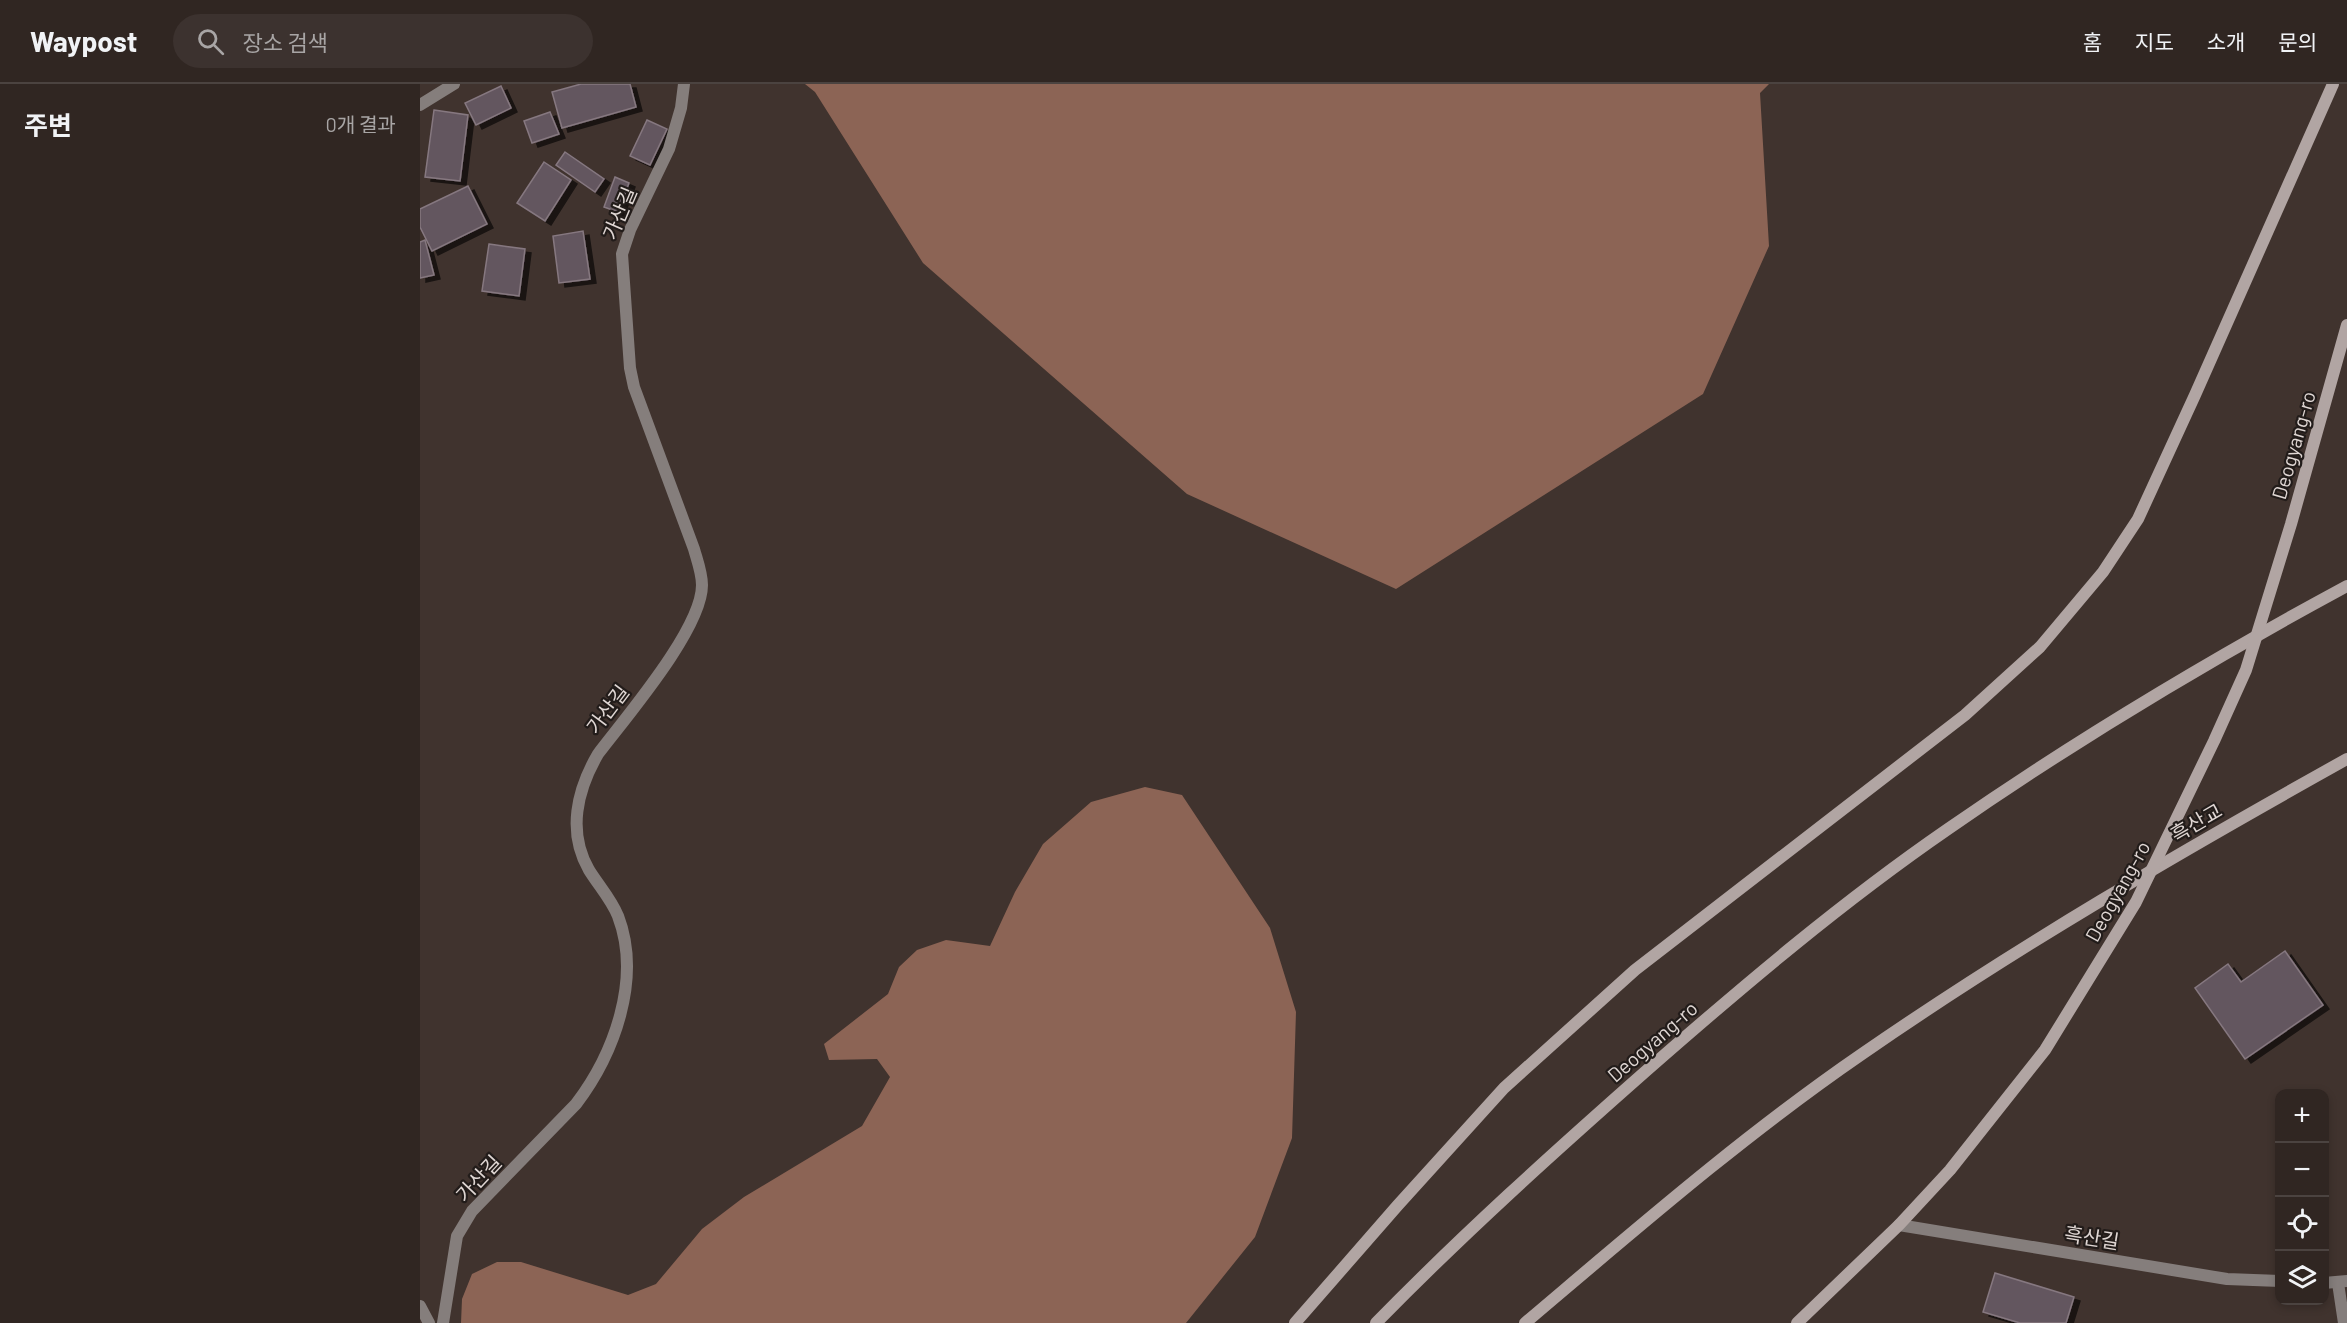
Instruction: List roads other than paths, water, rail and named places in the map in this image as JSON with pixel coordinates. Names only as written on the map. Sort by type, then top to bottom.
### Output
[{"type":"main road","points":[[1295,1323],[1504,1088],[1635,970],[1965,715],[2040,647],[2103,572],[2138,519],[2333,84]]},
{"type":"main road","name":"Deogyang-ro","points":[[1797,1323],[1899,1225],[1950,1170],[2045,1050],[2136,902],[2246,670],[2291,524],[2347,325]]},
{"type":"main road","name":"Deogyang-ro","points":[[1376,1323],[1436,1261],[1560,1147],[1690,1033],[1812,931],[1947,829],[2094,732],[2208,664],[2347,586]]},
{"type":"main road","name":"흑산교","points":[[2066,921],[2208,837],[2347,759]]},
{"type":"main road","name":"Deogyang-ro","points":[[1525,1323],[1753,1134],[1862,1054],[2066,921]]},
{"type":"lane","points":[[420,105],[454,84]]},
{"type":"lane","name":"가산길","points":[[443,1323],[453,1251],[463,1224],[472,1210],[582,1096],[598,1070],[615,1033],[621,1011],[626,970],[624,938],[613,904],[580,853],[577,838],[577,804],[587,773],[598,754],[682,641],[701,596],[700,572],[694,549],[634,387],[630,368],[622,271],[622,254],[630,230],[669,149],[684,93],[684,84]]},
{"type":"lane","name":"흑산길","points":[[1899,1225],[2227,1280],[2275,1281]]},
{"type":"lane","points":[[2343,1282],[2344,1323]]},
{"type":"lane","points":[[420,1306],[429,1323]]}]
